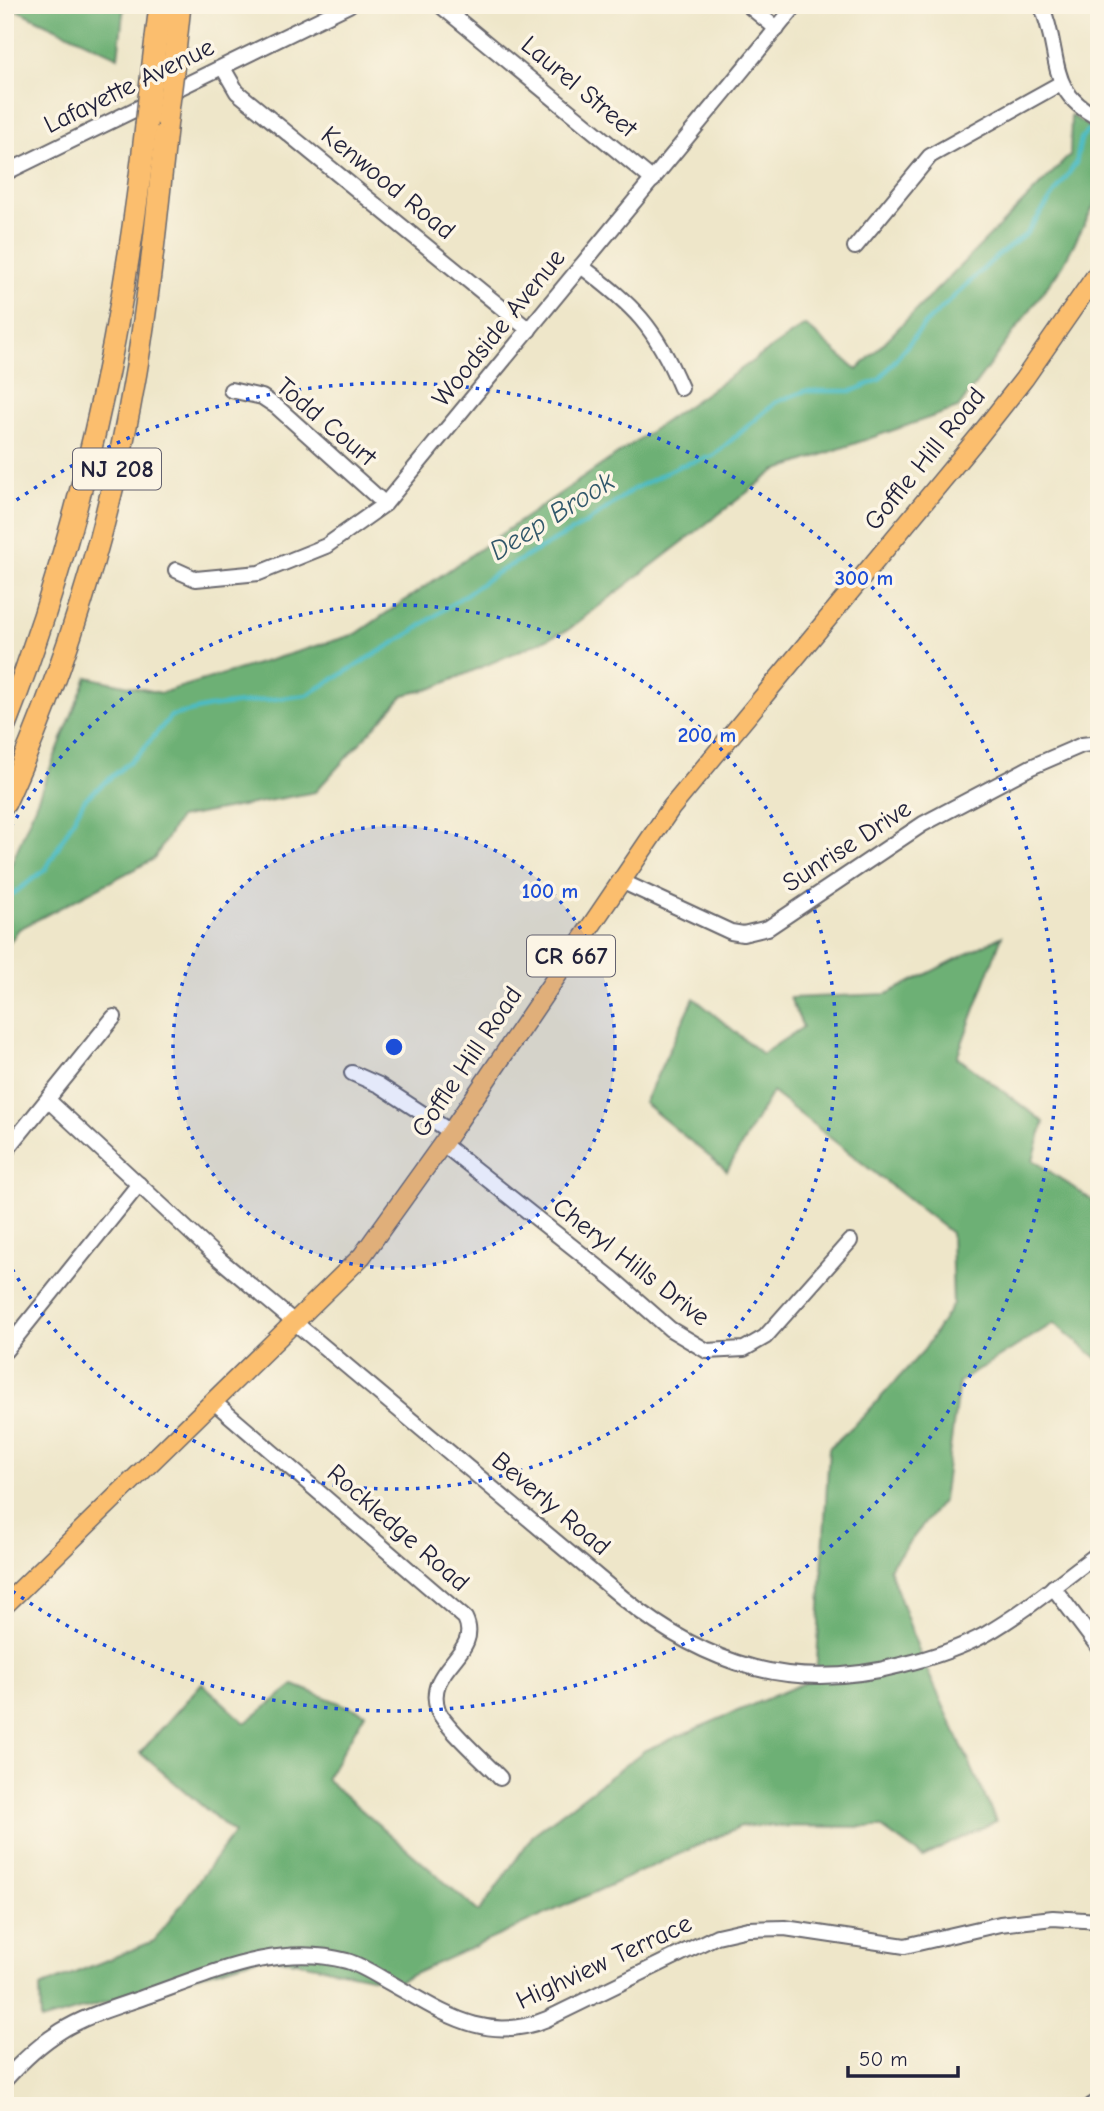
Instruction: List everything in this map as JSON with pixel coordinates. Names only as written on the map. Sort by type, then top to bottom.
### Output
[{"type":"highway","points":[[150,5],[151,80]]},
{"type":"highway","name":"NJ 208","points":[[5,725],[57,578],[96,435],[130,260],[151,80],[175,6]]},
{"type":"highway","name":"NJ 208","points":[[5,803],[71,635],[114,482],[141,344],[173,71],[175,6]]},
{"type":"main road","name":"Goffle Hill Road","points":[[5,1605],[362,1256],[447,1138],[671,808],[1024,379],[1099,271]]},
{"type":"street","name":"Lafayette Avenue","points":[[5,173],[349,5]]},
{"type":"street","name":"Laurel Street","points":[[440,5],[653,180]]},
{"type":"street","points":[[748,5],[777,29]]},
{"type":"street","name":"Woodside Avenue","points":[[176,570],[196,579],[259,573],[326,546],[384,504],[796,5]]},
{"type":"street","points":[[1041,5],[1061,83],[1072,102],[1099,118]]},
{"type":"street","name":"Kenwood Road","points":[[223,68],[237,92],[528,330]]},
{"type":"street","points":[[855,247],[930,156],[1061,83]]},
{"type":"street","points":[[581,266],[619,294],[646,321],[665,351],[681,388]]},
{"type":"street","name":"Todd Court","points":[[231,390],[262,397],[277,407],[384,504]]},
{"type":"street","name":"Sunrise Drive","points":[[621,881],[731,932],[755,933],[768,928],[923,824],[1031,767],[1082,745],[1099,743]]},
{"type":"street","points":[[5,1152],[114,1017]]},
{"type":"street","name":"Cheryl Hills Drive","points":[[352,1073],[379,1084],[447,1138],[670,1329],[707,1351],[744,1349],[765,1336],[849,1241]]},
{"type":"street","name":"Beverly Road","points":[[48,1100],[197,1240],[644,1615],[690,1645],[717,1657],[794,1676],[841,1677],[870,1673],[957,1648],[1012,1618],[1099,1553]]},
{"type":"street","points":[[5,1351],[139,1184]]},
{"type":"street","name":"Rockledge Road","points":[[214,1402],[465,1618],[469,1631],[467,1641],[440,1675],[435,1701],[444,1721],[500,1778]]},
{"type":"street","points":[[1053,1587],[1099,1648]]},
{"type":"street","name":"Highview Terrace","points":[[5,2080],[34,2050],[78,2022],[202,1977],[276,1956],[302,1955],[350,1962],[477,2028],[505,2031],[547,2019],[717,1936],[748,1929],[785,1928],[905,1946],[1000,1924],[1053,1918],[1099,1921]]},
{"type":"street","points":[[1091,2106],[1099,2101]]},
{"type":"green space","points":[[6,5],[124,5],[118,57]]},
{"type":"green space","points":[[1071,115],[1099,134],[1099,196],[1063,265],[958,408],[775,471],[568,630],[433,688],[404,695],[315,792],[179,818],[154,859],[19,929],[5,949],[5,880],[87,677],[161,693],[356,634],[805,325],[857,370],[1070,155]]},
{"type":"green space","points":[[1002,936],[957,1057],[1044,1122],[1033,1160],[1099,1205],[1099,1360],[1054,1323],[959,1382],[943,1500],[889,1568],[922,1659],[996,1821],[923,1857],[881,1827],[741,1826],[396,1982],[265,1956],[41,2021],[40,1987],[154,1941],[234,1833],[140,1753],[202,1683],[245,1723],[294,1685],[365,1713],[326,1779],[479,1912],[534,1834],[645,1750],[816,1678],[829,1448],[863,1417],[924,1350],[953,1304],[951,1233],[772,1092],[727,1171],[644,1103],[694,998],[762,1054],[803,1027],[790,998],[887,994]]},
{"type":"waterway","name":"Deep Brook","points":[[5,892],[13,894],[46,869],[85,799],[139,754],[171,716],[209,707],[307,695],[409,634],[495,574],[588,522],[632,490],[679,466],[713,456],[776,402],[805,391],[852,391],[879,380],[924,325],[997,256],[1026,234],[1076,163],[1081,139],[1088,130]]}]
